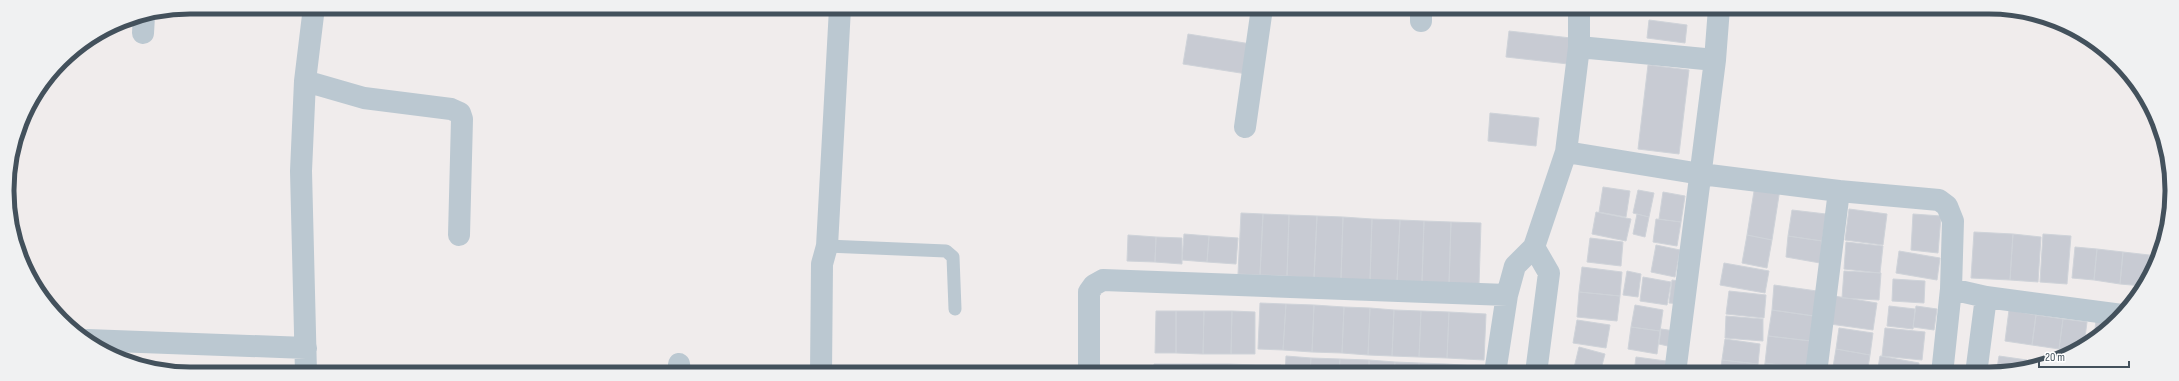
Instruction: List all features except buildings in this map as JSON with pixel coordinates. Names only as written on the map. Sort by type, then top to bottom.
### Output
[{"type":"street","points":[[306,367],[301,171],[305,80],[313,14]]},
{"type":"street","points":[[822,367],[822,264],[827,246],[840,14]]},
{"type":"street","points":[[1246,127],[1261,14]]},
{"type":"street","points":[[1496,367],[1507,295],[1515,266],[1534,247],[1566,152],[1579,47],[1579,14]]},
{"type":"street","points":[[1677,367],[1715,60],[1719,14]]},
{"type":"street","points":[[1579,47],[1715,60]]},
{"type":"street","points":[[305,80],[364,98],[451,109],[460,112],[462,120],[459,235]]},
{"type":"street","points":[[1566,152],[1701,174],[1839,191],[1938,200],[1947,206],[1953,221],[1951,289],[1943,367]]},
{"type":"street","points":[[1817,367],[1839,191]]},
{"type":"street","points":[[1534,247],[1549,273],[1537,367]]},
{"type":"street","points":[[1089,367],[1089,292],[1094,285],[1103,280],[1507,295]]},
{"type":"street","points":[[1951,289],[1986,297],[2114,314]]},
{"type":"street","points":[[1977,367],[1986,297]]},
{"type":"street","points":[[98,340],[306,348]]},
{"type":"lane","points":[[827,246],[946,251],[953,258],[955,309]]}]
